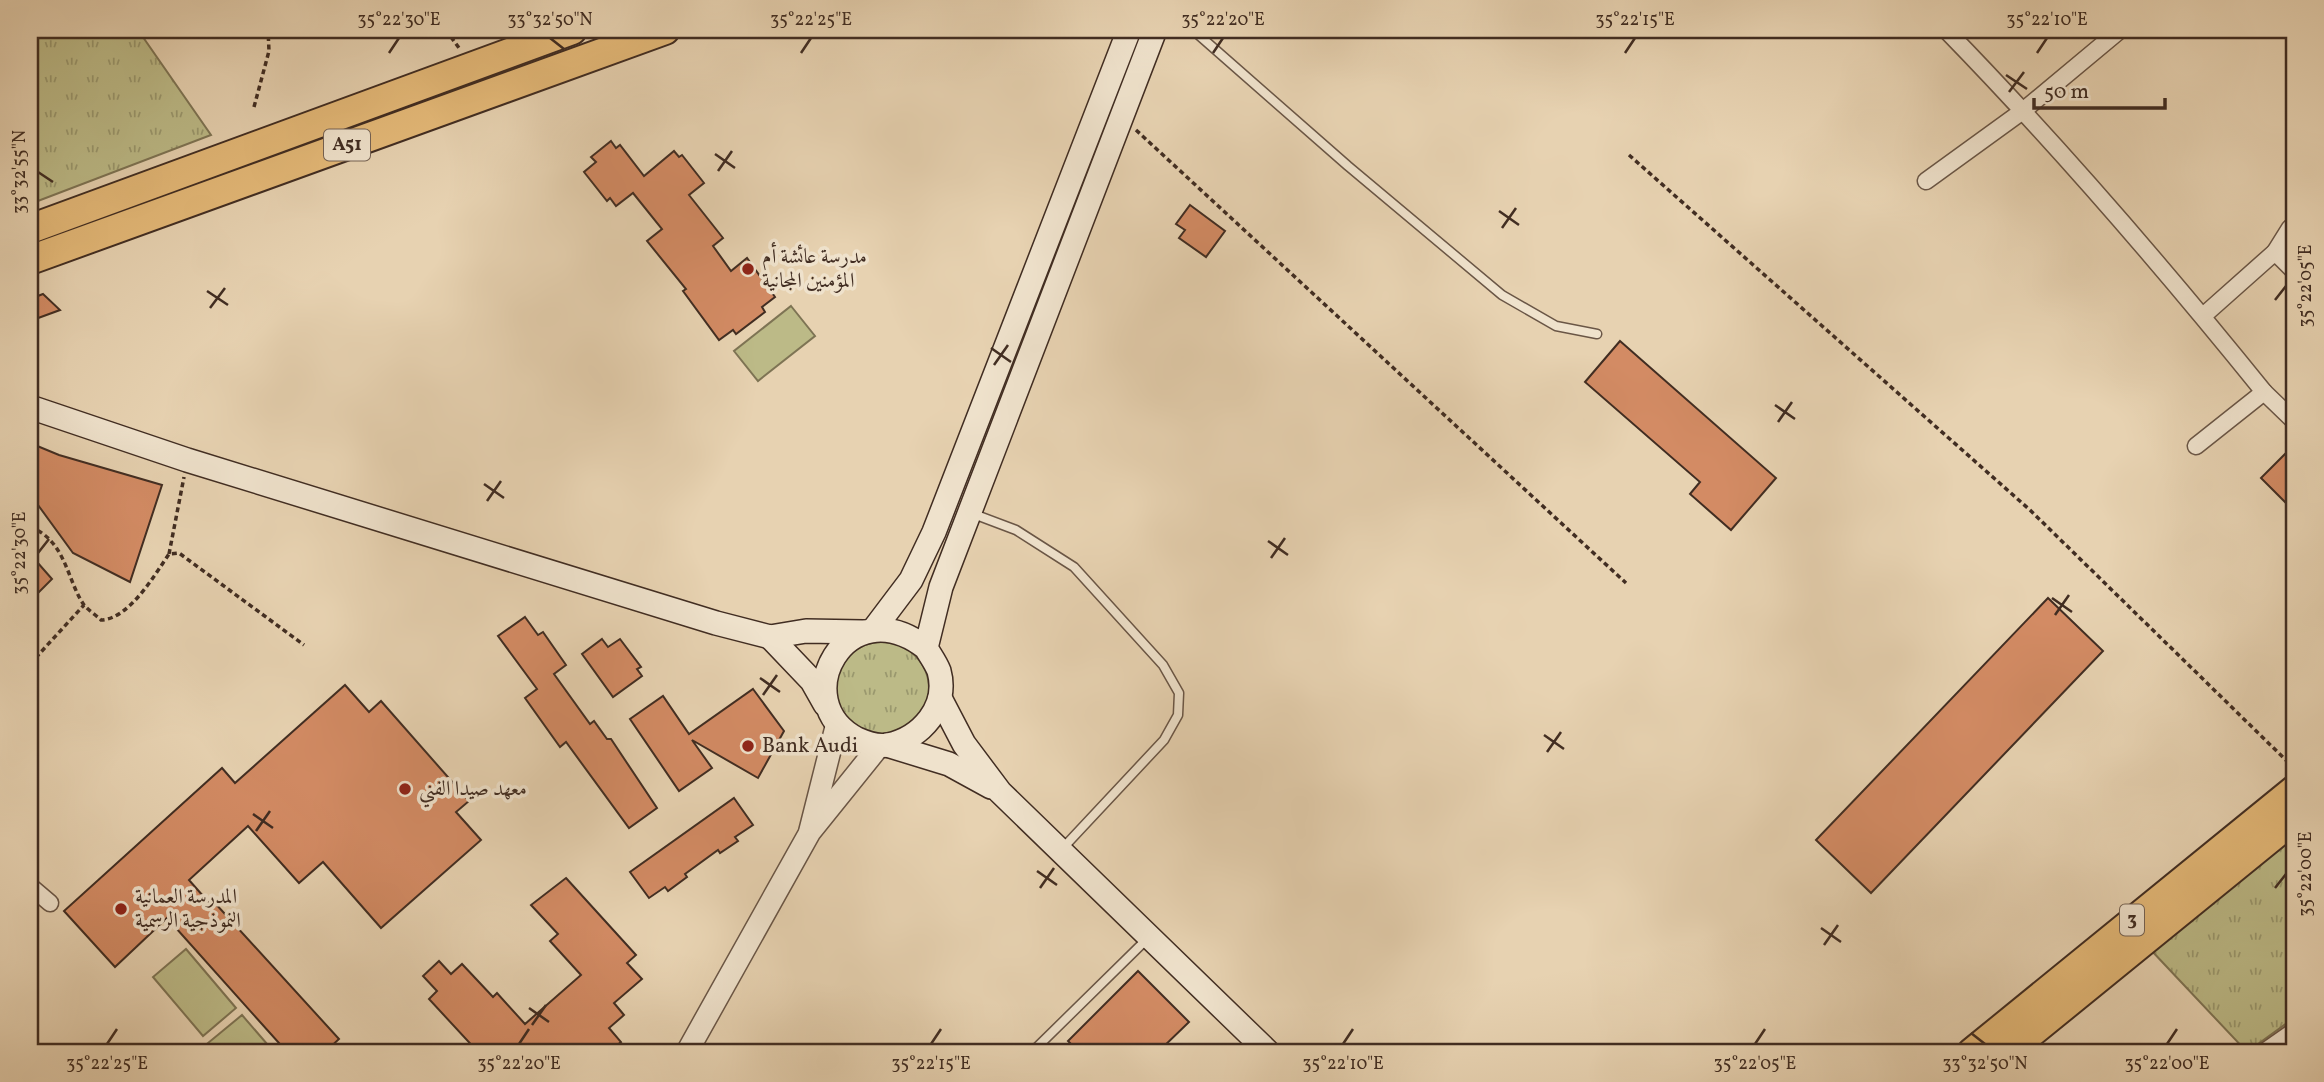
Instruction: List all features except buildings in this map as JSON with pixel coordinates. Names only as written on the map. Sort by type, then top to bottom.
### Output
[{"type":"highway","name":"A51","points":[[30,229],[572,30]]},
{"type":"highway","name":"A51","points":[[30,260],[665,30]]},
{"type":"main road","points":[[833,717],[824,688],[829,664],[842,645],[869,631],[911,580],[934,532],[1129,30]]},
{"type":"main road","points":[[926,648],[941,587],[1155,30]]},
{"type":"main road","points":[[30,407],[187,460],[716,623],[770,636],[806,631],[893,630],[911,636],[926,648],[939,671],[940,698],[964,744],[1000,792],[1268,1052]]},
{"type":"main road","points":[[770,636],[812,681],[833,717],[849,735],[949,764],[1000,792]]},
{"type":"main road","points":[[883,745],[911,738],[930,721],[940,698]]},
{"type":"main road","name":"3","points":[[2009,1052],[2038,1013],[2294,789]]},
{"type":"main road","name":"3","points":[[1971,1052],[2038,1013],[2294,820]]},
{"type":"street","points":[[1946,30],[2024,110],[2203,316],[2264,393],[2294,421]]},
{"type":"street","points":[[1926,181],[2024,110],[2120,30]]},
{"type":"street","points":[[2203,316],[2275,252],[2290,228]]},
{"type":"street","points":[[2275,252],[2294,271]]},
{"type":"street","points":[[2196,446],[2264,393]]},
{"type":"street","points":[[810,832],[833,717]]},
{"type":"street","points":[[687,1052],[810,832],[883,745]]},
{"type":"street","points":[[30,886],[50,902]]},
{"type":"street","points":[[2264,1052],[2294,1031]]},
{"type":"lane","points":[[1194,30],[1348,166],[1502,295],[1556,326],[1597,334]]},
{"type":"lane","points":[[970,513],[1016,530],[1074,567],[1163,665],[1179,694],[1178,715],[1164,740],[1060,851]]},
{"type":"lane","points":[[1032,1052],[1149,937]]},
{"type":"path","points":[[254,107],[269,51],[268,30]]},
{"type":"path","points":[[1122,117],[1626,583]]},
{"type":"path","points":[[1629,155],[2030,510],[2294,768]]},
{"type":"path","points":[[30,527],[38,530],[67,561],[84,604],[101,620],[112,620],[146,589],[169,554],[187,460]]},
{"type":"path","points":[[169,554],[179,554],[304,645]]},
{"type":"path","points":[[30,664],[84,604]]},
{"type":"green space","points":[[30,30],[138,30],[211,135],[30,204]]},
{"type":"green space","points":[[791,306],[815,336],[758,381],[734,351]]},
{"type":"green space","points":[[882,642],[900,646],[915,656],[925,671],[929,689],[925,707],[915,722],[900,732],[882,736],[864,732],[849,722],[839,707],[835,689],[839,671],[849,656],[864,646]]},
{"type":"green space","points":[[2294,835],[2294,1018],[2247,1052],[2150,949]]},
{"type":"green space","points":[[186,949],[236,1008],[203,1036],[153,977]]},
{"type":"green space","points":[[242,1015],[274,1052],[217,1052],[208,1043]]},
{"type":"place","name":"مدرسة عائشة أم المؤمنين المجانية","points":[[748,269]]},
{"type":"place","name":"Bank Audi","points":[[748,746]]},
{"type":"place","name":"معهد صيدا الفني","points":[[405,789]]},
{"type":"place","name":"المدرسة العمانية النموذجية الرسمية","points":[[121,909]]}]
